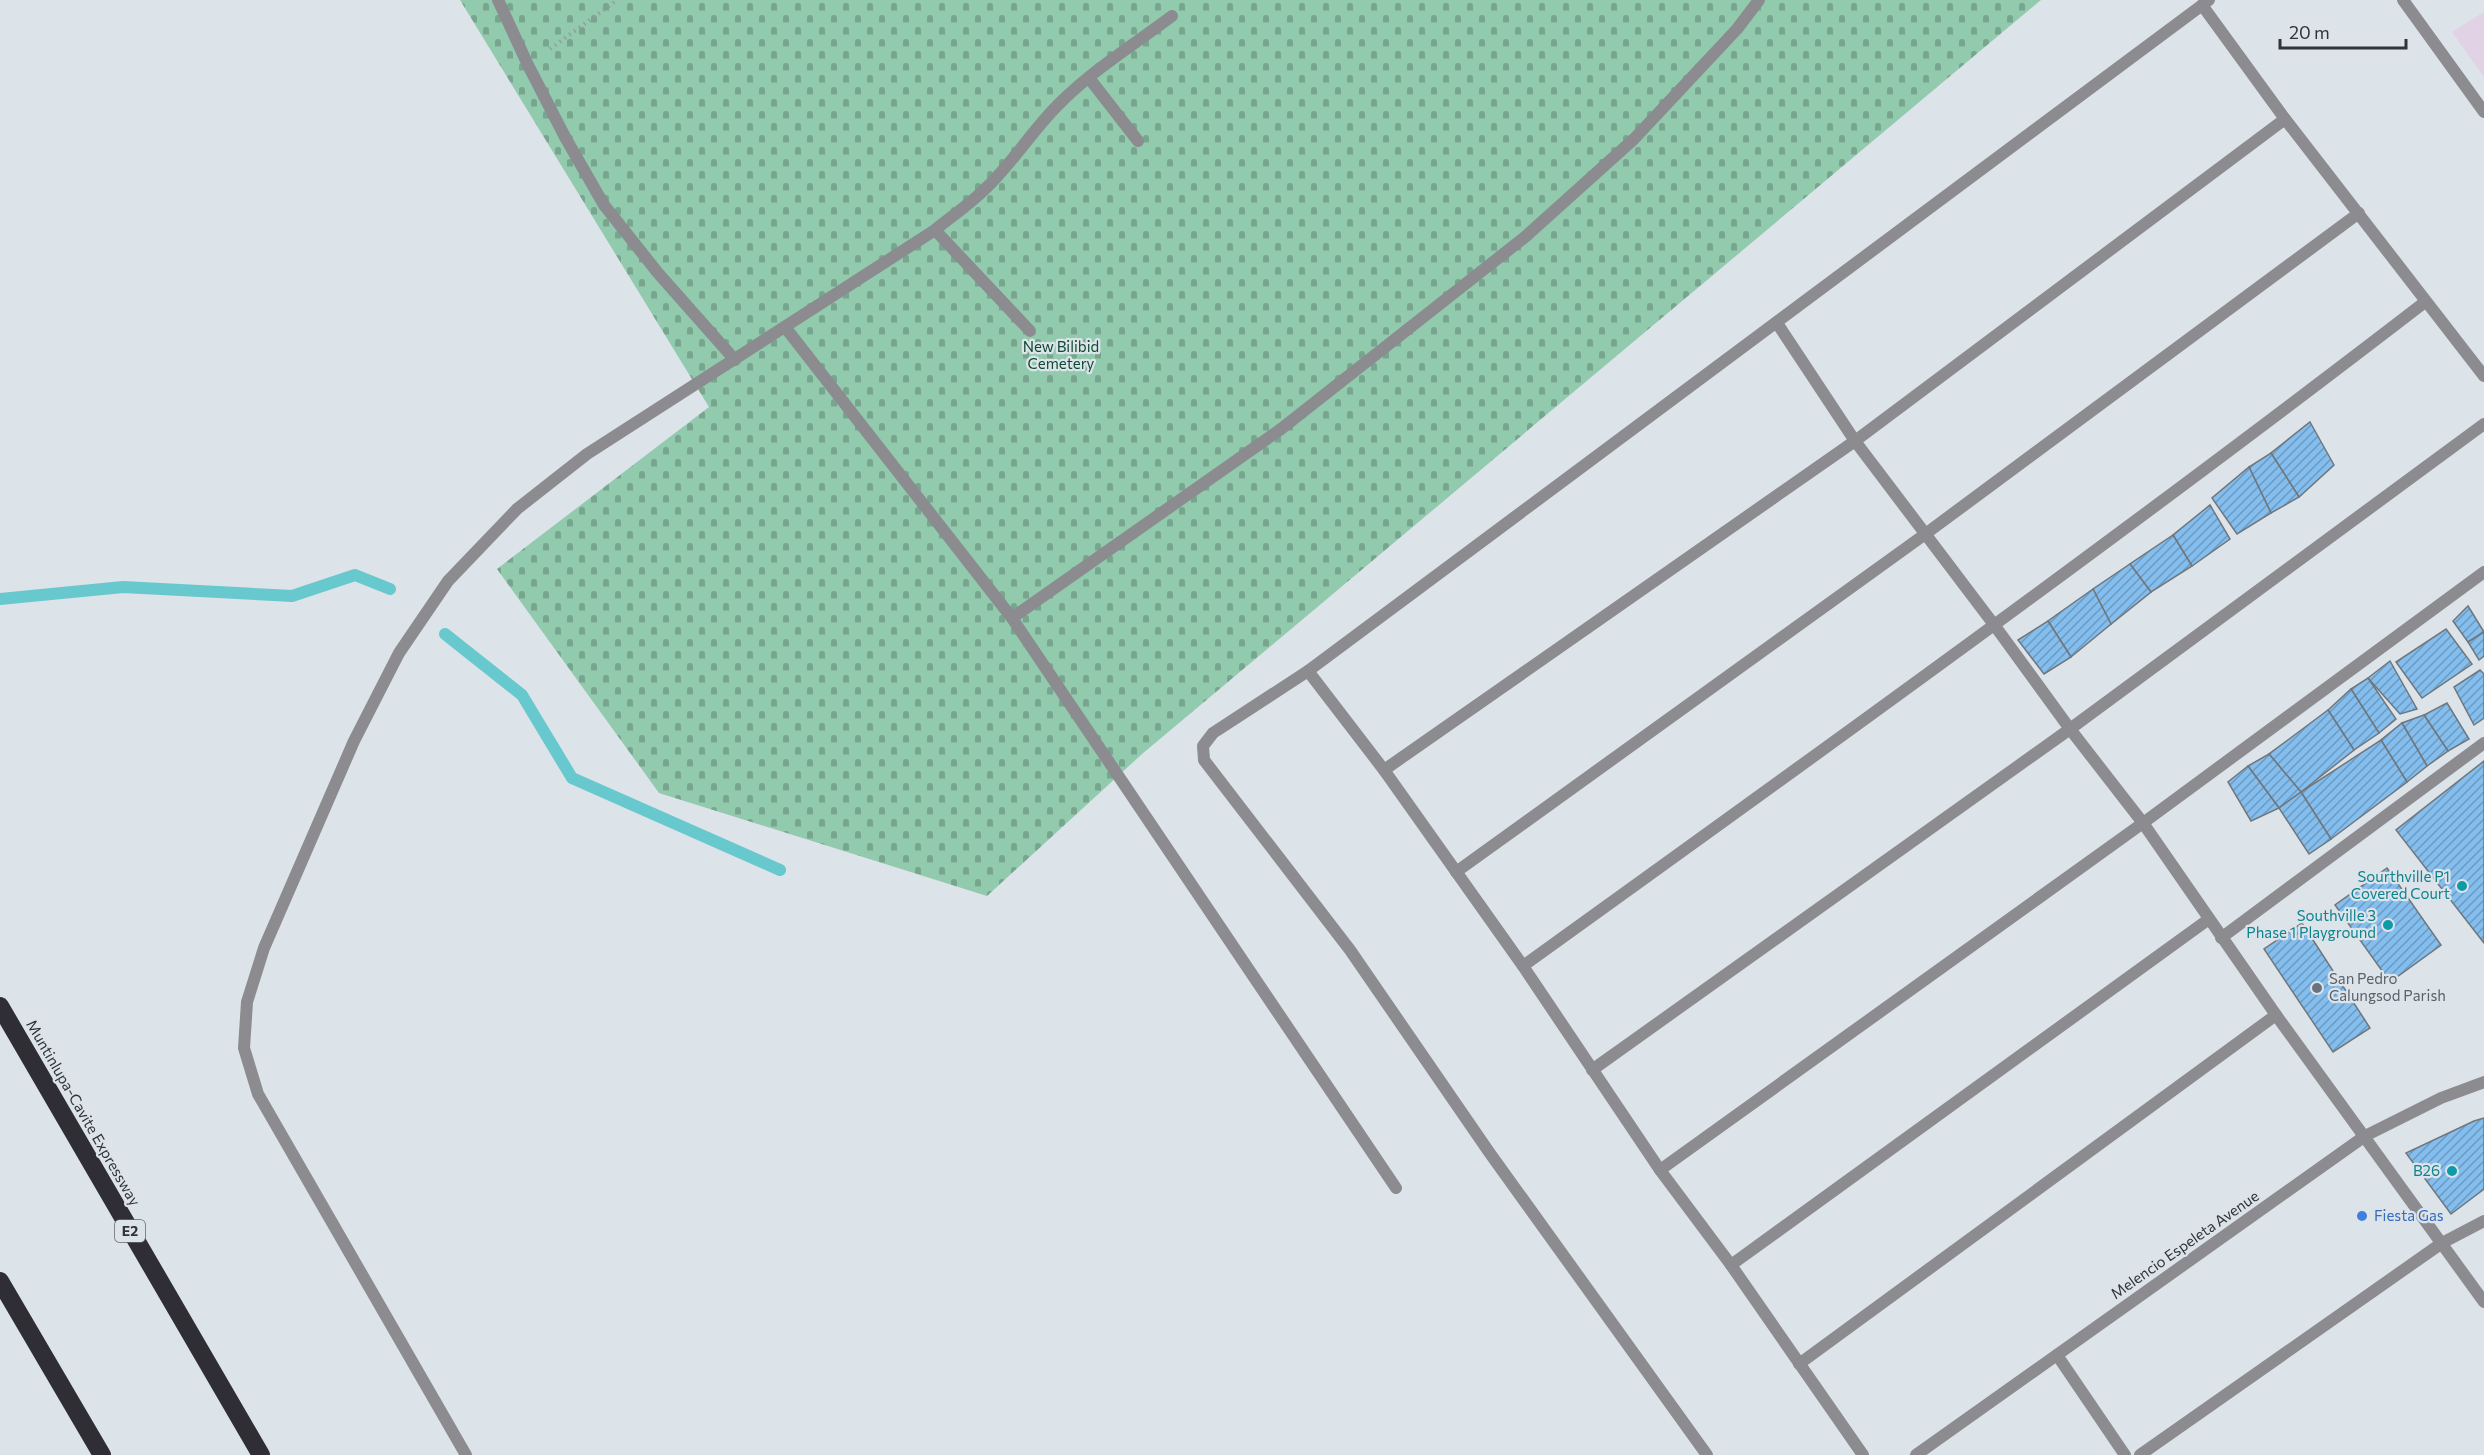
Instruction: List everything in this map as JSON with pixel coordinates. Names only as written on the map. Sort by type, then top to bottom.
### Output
[{"type":"highway","name":"Muntinlupa-Cavite Expressway","points":[[0,1006],[261,1455]]},
{"type":"highway","points":[[0,1281],[102,1455]]},
{"type":"street","points":[[498,0],[564,137],[604,205],[658,273],[735,360]]},
{"type":"street","points":[[1012,618],[1281,429],[1516,244],[1634,139],[1737,29],[1759,0]]},
{"type":"street","points":[[2403,0],[2484,112]]},
{"type":"street","points":[[1707,1455],[1489,1152],[1350,950],[1204,760],[1203,746],[1213,734],[1308,671],[2205,2],[2285,119],[2484,376]]},
{"type":"street","points":[[466,1455],[258,1094],[244,1048],[247,1002],[264,948],[354,741],[399,653],[448,581],[517,509],[587,454],[935,230],[985,189],[1018,153],[1041,122],[1089,78],[1172,16]]},
{"type":"street","points":[[1089,78],[1138,141]]},
{"type":"street","points":[[1384,770],[1855,441],[2285,119]]},
{"type":"street","points":[[1456,872],[1924,535],[2359,213]]},
{"type":"street","points":[[935,230],[1030,332]]},
{"type":"street","points":[[1523,966],[1995,626],[2247,439],[2425,302]]},
{"type":"street","points":[[1777,323],[1855,441],[2143,823],[2221,938],[2484,1302]]},
{"type":"street","points":[[785,327],[1012,618],[1396,1188]]},
{"type":"street","points":[[1592,1070],[2070,729],[2484,424]]},
{"type":"street","points":[[1660,1170],[2143,823],[2484,572]]},
{"type":"street","points":[[1308,671],[1384,770],[1523,966],[1660,1170],[1731,1265],[1863,1455]]},
{"type":"street","points":[[2221,938],[2484,742]]},
{"type":"street","points":[[1731,1265],[2209,919]]},
{"type":"street","points":[[1799,1364],[2276,1015]]},
{"type":"street","name":"Melencio Espeleta Avenue","points":[[1916,1455],[2365,1136],[2441,1098],[2484,1082]]},
{"type":"street","points":[[2140,1455],[2442,1244],[2484,1221]]},
{"type":"street","points":[[2057,1354],[2125,1455]]},
{"type":"path","points":[[528,66],[617,0]]},
{"type":"shaded area","points":[[2484,12],[2484,77],[2452,32]]},
{"type":"green space","name":"New Bilibid Cemetery","points":[[460,0],[2041,0],[1142,754],[987,896],[659,793],[497,569],[709,407]]},
{"type":"building","points":[[2310,422],[2334,465],[2299,497],[2271,453]]},
{"type":"building","points":[[2271,453],[2299,497],[2271,513],[2249,467]]},
{"type":"building","points":[[2249,467],[2271,513],[2237,534],[2212,498]]},
{"type":"building","points":[[2210,505],[2230,539],[2192,566],[2173,535]]},
{"type":"building","points":[[2173,535],[2192,566],[2151,592],[2130,564]]},
{"type":"building","points":[[2130,564],[2151,592],[2111,624],[2093,589]]},
{"type":"building","points":[[2093,589],[2111,624],[2071,657],[2048,621]]},
{"type":"building","points":[[2468,606],[2484,632],[2468,642],[2453,621]]},
{"type":"building","points":[[2048,621],[2071,657],[2044,674],[2018,640]]},
{"type":"building","points":[[2446,629],[2472,664],[2422,698],[2396,662]]},
{"type":"building","points":[[2484,632],[2484,656],[2479,660],[2468,642]]},
{"type":"building","points":[[2390,661],[2417,709],[2400,714],[2368,678]]},
{"type":"building","points":[[2480,670],[2484,674],[2484,718],[2474,725],[2454,687]]},
{"type":"building","points":[[2368,678],[2396,719],[2379,733],[2351,689]]},
{"type":"building","points":[[2351,689],[2379,733],[2354,750],[2328,710]]},
{"type":"building","points":[[2447,703],[2469,739],[2448,751],[2424,715]]},
{"type":"building","points":[[2328,710],[2354,750],[2301,792],[2269,754]]},
{"type":"building","points":[[2424,715],[2448,751],[2427,766],[2402,723]]},
{"type":"building","points":[[2402,723],[2427,766],[2407,782],[2381,740]]},
{"type":"building","points":[[2381,740],[2407,782],[2331,839],[2301,792]]},
{"type":"building","points":[[2269,754],[2301,792],[2279,808],[2248,766]]},
{"type":"building","name":"Sourthville P1 Covered Court","points":[[2484,761],[2484,943],[2396,830]]},
{"type":"building","points":[[2248,766],[2279,808],[2251,821],[2228,782]]},
{"type":"building","points":[[2301,792],[2331,839],[2309,854],[2279,808]]},
{"type":"building","name":"Southville 3 Phase 1 Playground","points":[[2387,868],[2441,945],[2390,982],[2335,905]]},
{"type":"building","name":"San Pedro Calungsod Parish","points":[[2302,923],[2370,1028],[2333,1052],[2264,949]]},
{"type":"building","name":"B26","points":[[2484,1118],[2484,1189],[2451,1214],[2406,1153]]},
{"type":"waterway","points":[[0,599],[123,587],[292,596],[355,575],[390,589]]},
{"type":"waterway","points":[[445,634],[522,695],[572,778],[780,870]]},
{"type":"place","name":"Sourthville P1 Covered Court","points":[[2462,886]]},
{"type":"place","name":"Southville 3 Phase 1 Playground","points":[[2388,925]]},
{"type":"place","name":"San Pedro Calungsod Parish","points":[[2317,988]]},
{"type":"place","name":"B26","points":[[2452,1171]]},
{"type":"place","name":"Fiesta Gas","points":[[2362,1216]]}]
